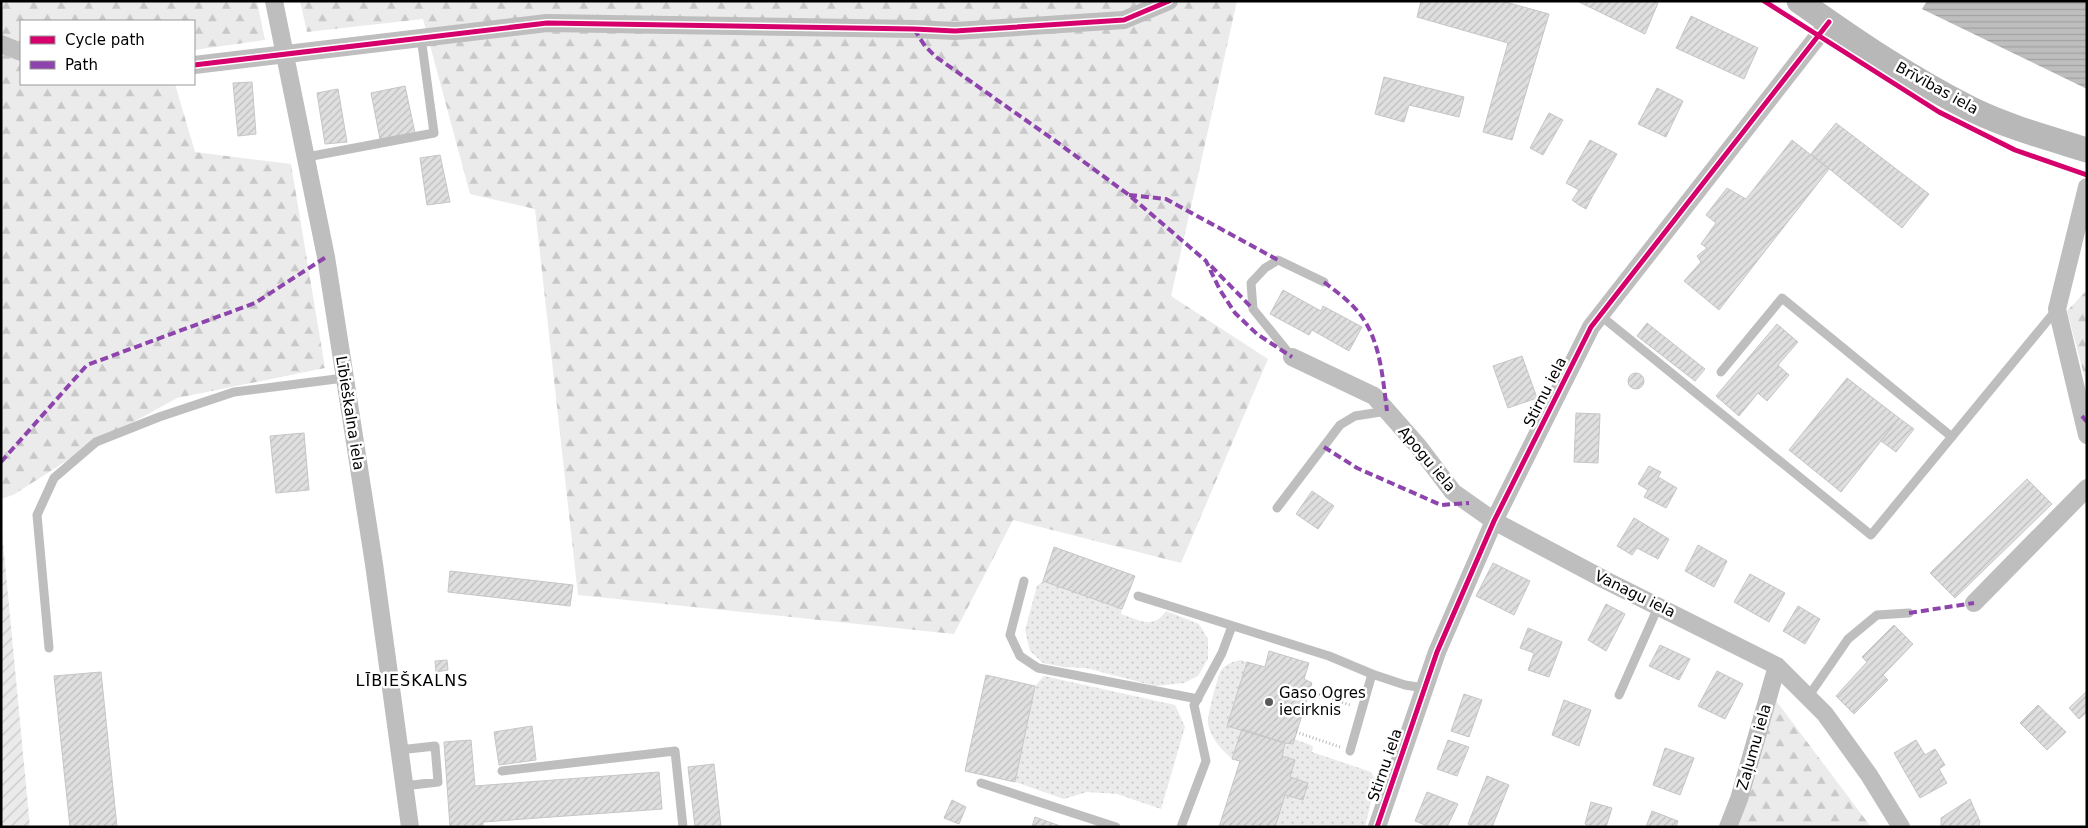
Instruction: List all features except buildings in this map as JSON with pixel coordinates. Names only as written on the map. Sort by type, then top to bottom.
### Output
[{"type":"main road","name":"Brīvības iela","points":[[1799,1],[1911,76],[1972,109],[2030,133],[2087,150]]},
{"type":"street","name":"Lībieškalna iela","points":[[274,1],[326,257],[374,564],[410,827]]},
{"type":"street","points":[[195,65],[547,23],[914,29],[955,32],[1124,20],[1169,1]]},
{"type":"street","name":"Stirnu iela","points":[[1377,827],[1437,652],[1494,521],[1591,328],[1828,22]]},
{"type":"street","points":[[1,44],[20,52]]},
{"type":"street","points":[[2087,187],[2058,309],[2087,435]]},
{"type":"street","name":"Apogu iela","points":[[1292,357],[1374,396],[1453,492],[1494,521]]},
{"type":"street","points":[[1974,603],[2087,488]]},
{"type":"street","name":"Vanagu iela","points":[[1494,521],[1605,580],[1777,666],[1826,714],[1870,775],[1901,827]]},
{"type":"street","name":"Zaļumu iela","points":[[1728,827],[1739,799],[1777,666]]},
{"type":"lane","points":[[307,157],[434,133],[421,37]]},
{"type":"lane","points":[[1292,357],[1253,309],[1252,283],[1264,268],[1278,260],[1324,282]]},
{"type":"lane","points":[[1721,372],[1782,298],[1952,437]]},
{"type":"lane","points":[[1601,316],[1872,535],[2058,309]]},
{"type":"lane","points":[[49,648],[37,515],[54,478],[96,442],[159,417],[234,392],[344,378]]},
{"type":"lane","points":[[1277,508],[1340,425],[1355,416],[1387,411]]},
{"type":"lane","points":[[1024,581],[1010,635],[1020,656],[1038,668],[1198,699]]},
{"type":"lane","points":[[1138,596],[1329,656],[1405,685],[1424,688]]},
{"type":"lane","points":[[1619,695],[1658,605]]},
{"type":"lane","points":[[1808,697],[1848,639],[1877,615],[1908,613]]},
{"type":"lane","points":[[1181,827],[1206,761],[1194,706],[1222,653],[1232,626]]},
{"type":"lane","points":[[1350,751],[1372,674]]},
{"type":"lane","points":[[399,750],[435,746],[438,782],[404,786]]},
{"type":"lane","points":[[502,771],[675,751],[683,827]]},
{"type":"lane","points":[[981,783],[1116,827]]},
{"type":"path","points":[[1309,691],[1362,710]]},
{"type":"path","points":[[1296,732],[1350,751]]},
{"type":"green space","points":[[1,1],[257,1],[265,40],[195,50],[195,20],[20,20],[20,85],[175,85],[195,152],[291,164],[325,368],[177,398],[90,446],[13,495],[1,499]]},
{"type":"green space","points":[[300,1],[1237,1],[1171,296],[1268,359],[1181,563],[1013,520],[954,634],[578,595],[535,209],[470,194],[423,19],[307,32]]},
{"type":"green space","points":[[2087,290],[2087,386],[2067,311]]},
{"type":"green space","points":[[1,521],[30,827],[1,827]]},
{"type":"green space","points":[[1043,581],[1122,609],[1121,614],[1140,621],[1151,622],[1161,617],[1166,611],[1199,624],[1208,639],[1208,659],[1198,676],[1184,683],[1155,686],[1086,668],[1063,667],[1043,663],[1030,651],[1025,630],[1037,586]]},
{"type":"green space","points":[[1241,660],[1247,662],[1227,726],[1242,729],[1232,759],[1214,739],[1209,729],[1208,720],[1221,671],[1230,663]]},
{"type":"green space","points":[[1044,676],[1175,705],[1185,727],[1161,809],[1117,794],[1087,792],[1064,799],[1015,782],[1035,686]]},
{"type":"green space","points":[[1774,698],[1871,827],[1737,827]]},
{"type":"green space","points":[[1294,739],[1313,746],[1312,752],[1371,772],[1376,781],[1365,827],[1275,827],[1285,795],[1303,800],[1308,783],[1290,777],[1295,760],[1282,756],[1285,743],[1292,744]]},
{"type":"shaded area","points":[[1927,1],[2087,1],[2087,89],[1922,9]]},
{"type":"marked path","points":[[914,29],[925,46],[936,57],[1129,195],[1206,261],[1220,290],[1235,313],[1257,334],[1292,357]]},
{"type":"marked path","points":[[1129,195],[1166,199],[1278,260]]},
{"type":"marked path","points":[[1,462],[87,365],[255,303],[326,257]]},
{"type":"marked path","points":[[1211,266],[1253,309]]},
{"type":"marked path","points":[[1324,282],[1356,309],[1370,330],[1378,352],[1387,411]]},
{"type":"marked path","points":[[2082,416],[2087,422]]},
{"type":"marked path","points":[[1324,447],[1357,468],[1441,505],[1469,503]]},
{"type":"marked path","points":[[1909,613],[1974,603]]},
{"type":"cycle path","points":[[195,65],[547,23],[955,31],[1124,20],[1169,1]]},
{"type":"cycle path","points":[[1764,1],[1939,112],[2015,150],[2087,175]]},
{"type":"cycle path","points":[[1377,827],[1437,652],[1494,521],[1591,327],[1829,22]]},
{"type":"place","name":"Gaso Ogres iecirknis","points":[[1269,702]]},
{"type":"district","name":"LĪBIEŠKALNS","points":[[412,680]]}]
